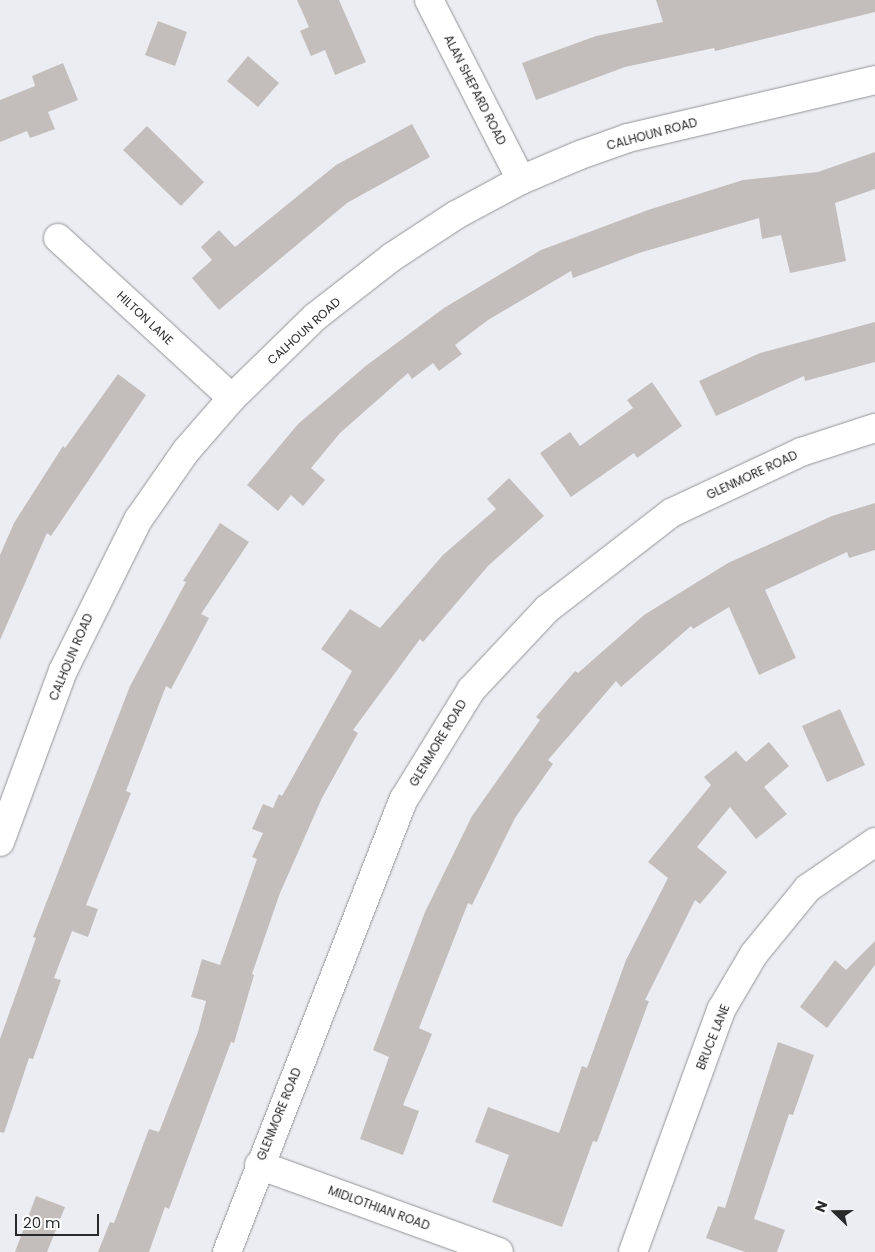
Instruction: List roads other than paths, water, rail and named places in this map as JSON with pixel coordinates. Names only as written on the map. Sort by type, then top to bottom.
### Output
[{"type":"street","name":"ALAN SHEPARD ROAD","points":[[429,0],[522,180]]},
{"type":"street","name":"CALHOUN ROAD","points":[[0,842],[63,671],[101,589],[138,520],[186,451],[232,398],[315,317],[392,257],[456,216],[522,180],[628,138],[875,80]]},
{"type":"street","name":"HILTON LANE","points":[[58,238],[232,398]]},
{"type":"street","name":"GLENMORE ROAD","points":[[227,1252],[259,1165],[404,799],[471,690],[547,608],[671,513],[800,452],[875,428]]},
{"type":"street","name":"BRUCE LANE","points":[[633,1252],[726,1002],[754,954],[808,888],[875,842]]},
{"type":"street","name":"MIDLOTHIAN ROAD","points":[[259,1165],[499,1252]]}]
